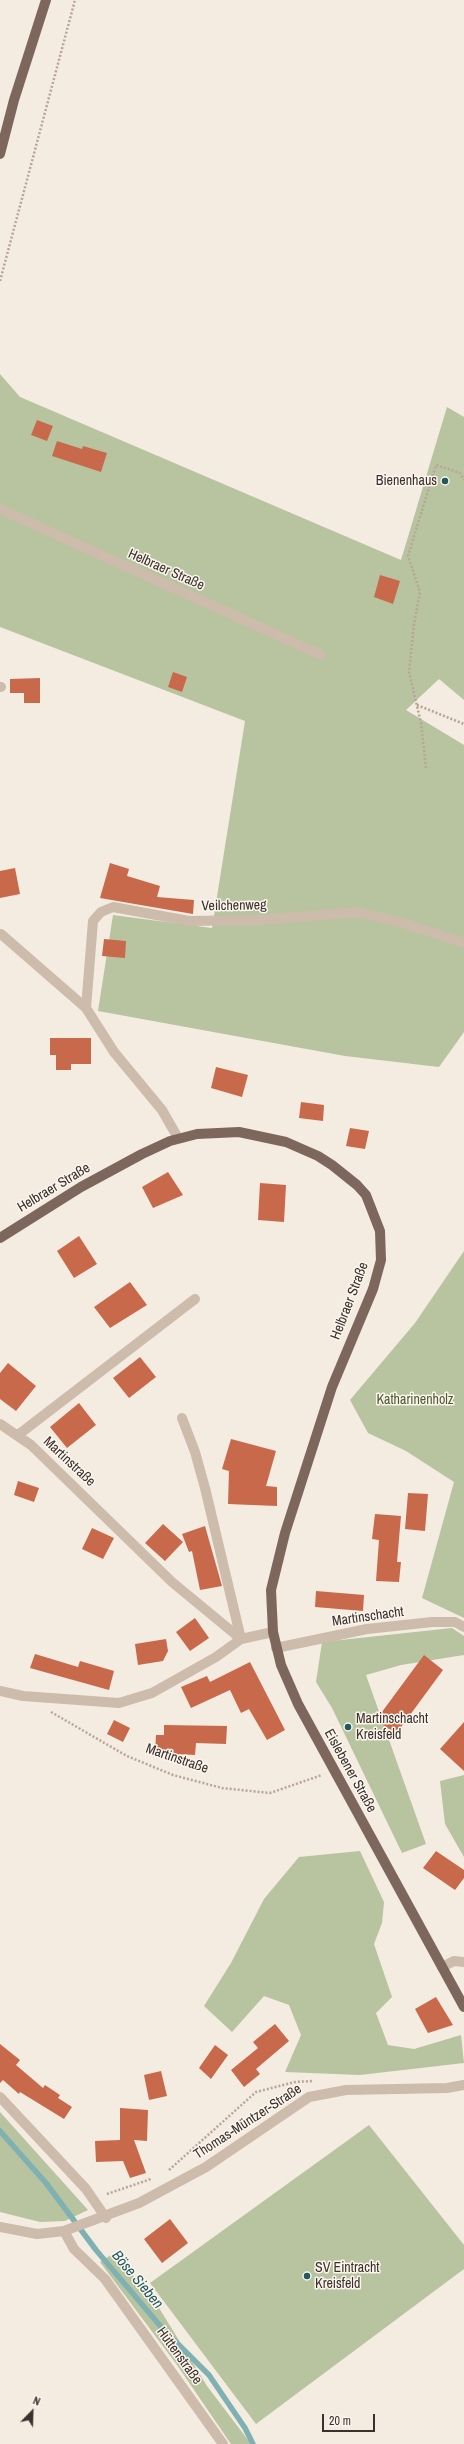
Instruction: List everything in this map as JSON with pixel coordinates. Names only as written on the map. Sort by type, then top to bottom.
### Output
[{"type":"main road","points":[[0,154],[46,0]]},
{"type":"main road","name":"Helbraer Straße","points":[[0,1238],[97,1178],[142,1154],[178,1138],[197,1134],[239,1132],[271,1137],[301,1148],[332,1165],[357,1185],[372,1207],[380,1231],[382,1252],[378,1272],[332,1387],[285,1533]]},
{"type":"main road","name":"Eislebener Straße","points":[[285,1533],[271,1590],[273,1632],[276,1648],[298,1704],[333,1771],[464,2007]]},
{"type":"street","name":"Helbraer Straße","points":[[0,509],[321,655]]},
{"type":"street","name":"Veilchenweg","points":[[86,1008],[93,921],[101,912],[113,907],[189,921],[260,920],[357,912],[403,923],[464,943]]},
{"type":"street","points":[[1,934],[86,1008],[114,1052],[162,1110],[178,1138]]},
{"type":"street","name":"Martinstraße","points":[[18,1435],[195,1299]]},
{"type":"street","points":[[182,1418],[205,1488],[241,1639]]},
{"type":"street","name":"Martinstraße","points":[[0,1424],[18,1435],[63,1474],[172,1582],[200,1607],[241,1639]]},
{"type":"street","name":"Martinschacht","points":[[276,1648],[367,1629],[432,1622],[455,1622],[464,1627]]},
{"type":"street","points":[[0,1691],[23,1696],[119,1703],[152,1693],[216,1657],[241,1639],[273,1632]]},
{"type":"street","points":[[442,1967],[454,1961],[464,1962]]},
{"type":"street","name":"Thomas-Müntzer-Straße","points":[[0,2227],[37,2234],[68,2230],[106,2218],[139,2203],[206,2167],[309,2097],[346,2090],[447,2088],[464,2086]]},
{"type":"street","points":[[0,2097],[92,2198],[106,2218]]},
{"type":"street","name":"Hüttenstraße","points":[[68,2230],[74,2249],[105,2279],[223,2444]]},
{"type":"path","points":[[0,281],[75,0]]},
{"type":"path","points":[[426,768],[417,705],[409,672],[414,624],[420,592],[408,556],[436,465],[460,473],[464,480]]},
{"type":"path","points":[[417,705],[464,724]]},
{"type":"path","name":"Martinstraße","points":[[44,1708],[127,1756],[173,1775],[222,1788],[270,1792],[333,1771]]},
{"type":"path","points":[[167,2172],[256,2092],[295,2082],[318,2081]]},
{"type":"path","points":[[92,2198],[133,2187],[153,2178]]},
{"type":"green space","points":[[0,374],[20,397],[401,560],[447,407],[464,417],[464,700],[439,679],[406,710],[464,745],[464,1032],[439,1067],[345,1056],[98,1011],[113,915],[212,928],[245,721],[0,627]]},
{"type":"green space","name":"Katharinenholz","points":[[464,1251],[464,1618],[422,1598],[454,1482],[406,1451],[368,1433],[350,1400],[415,1323]]},
{"type":"green space","points":[[452,1628],[464,1636],[464,1655],[401,1665],[366,1675],[426,1844],[402,1853],[332,1708],[316,1682],[322,1642]]},
{"type":"green space","points":[[464,1775],[464,1857],[445,1824],[440,1781]]},
{"type":"green space","points":[[360,1851],[384,1902],[382,1923],[374,1944],[392,1997],[376,2013],[388,2045],[414,2049],[461,2035],[464,2063],[360,2075],[285,2072],[301,2035],[289,2005],[264,1996],[232,2032],[204,2006],[231,1963],[264,1899],[299,1857]]},
{"type":"green space","points":[[0,2112],[88,2210],[65,2221],[40,2222],[0,2212]]},
{"type":"green space","name":"SV Eintracht Kreisfeld","points":[[369,2125],[464,2245],[464,2269],[256,2424],[150,2283]]},
{"type":"green space","points":[[114,2253],[156,2303],[207,2386],[251,2444],[231,2444],[177,2365],[100,2262]]},
{"type":"building","points":[[37,420],[53,426],[47,441],[31,435]]},
{"type":"building","points":[[57,441],[82,449],[83,446],[107,453],[101,472],[52,456]]},
{"type":"building","points":[[380,575],[400,581],[393,604],[374,597]]},
{"type":"building","points":[[173,672],[187,677],[182,692],[168,687]]},
{"type":"building","points":[[40,678],[40,703],[24,703],[24,693],[10,693],[10,679]]},
{"type":"building","points":[[110,863],[129,869],[127,876],[160,886],[157,897],[194,900],[193,914],[100,898]]},
{"type":"building","points":[[15,868],[20,894],[0,898],[0,871]]},
{"type":"building","points":[[104,939],[126,941],[125,958],[102,956]]},
{"type":"building","points":[[50,1038],[91,1038],[91,1064],[71,1064],[71,1070],[56,1070],[56,1055],[50,1055]]},
{"type":"building","points":[[216,1067],[248,1075],[242,1097],[211,1088]]},
{"type":"building","points":[[301,1102],[324,1105],[323,1121],[299,1118]]},
{"type":"building","points":[[350,1128],[369,1131],[365,1149],[346,1146]]},
{"type":"building","points":[[168,1172],[183,1195],[153,1208],[142,1187]]},
{"type":"building","points":[[260,1183],[286,1185],[284,1222],[258,1220]]},
{"type":"building","points":[[79,1236],[97,1264],[74,1278],[57,1251]]},
{"type":"building","points":[[130,1282],[147,1305],[110,1328],[94,1307]]},
{"type":"building","points":[[140,1357],[156,1377],[129,1398],[113,1378]]},
{"type":"building","points":[[8,1363],[36,1386],[16,1411],[0,1399],[0,1373]]},
{"type":"building","points":[[79,1403],[96,1425],[67,1448],[50,1427]]},
{"type":"building","points":[[231,1439],[276,1451],[266,1486],[277,1487],[277,1506],[228,1504],[229,1471],[222,1469]]},
{"type":"building","points":[[18,1481],[39,1488],[34,1502],[14,1495]]},
{"type":"building","points":[[408,1493],[428,1494],[425,1531],[405,1529]]},
{"type":"building","points":[[375,1514],[401,1516],[397,1562],[401,1562],[399,1582],[376,1581],[379,1540],[372,1539]]},
{"type":"building","points":[[163,1524],[183,1542],[165,1561],[145,1543]]},
{"type":"building","points":[[205,1526],[222,1586],[200,1590],[192,1551],[189,1552],[182,1534]]},
{"type":"building","points":[[92,1528],[114,1538],[103,1559],[82,1549]]},
{"type":"building","points":[[316,1591],[364,1595],[363,1611],[315,1607]]},
{"type":"building","points":[[195,1618],[209,1638],[190,1651],[176,1632]]},
{"type":"building","points":[[166,1639],[168,1651],[163,1661],[138,1665],[135,1644]]},
{"type":"building","points":[[35,1654],[78,1667],[80,1661],[114,1671],[109,1690],[30,1668]]},
{"type":"building","points":[[424,1655],[443,1670],[396,1734],[376,1720]]},
{"type":"building","points":[[250,1662],[285,1730],[267,1740],[249,1709],[241,1713],[230,1690],[191,1708],[181,1687],[207,1676],[210,1682]]},
{"type":"building","points":[[114,1720],[130,1728],[123,1742],[107,1734]]},
{"type":"building","points":[[464,1722],[464,1771],[440,1749]]},
{"type":"building","points":[[164,1725],[227,1726],[226,1744],[196,1743],[195,1755],[155,1753],[156,1735],[164,1735]]},
{"type":"building","points":[[436,1851],[464,1870],[464,1878],[455,1890],[423,1868]]},
{"type":"building","points":[[436,1997],[453,2025],[428,2033],[415,2009]]},
{"type":"building","points":[[275,2024],[289,2041],[256,2069],[260,2074],[244,2087],[231,2070],[258,2048],[253,2042]]},
{"type":"building","points":[[0,2044],[20,2060],[16,2065],[43,2088],[45,2085],[60,2095],[58,2098],[72,2107],[64,2119],[20,2092],[19,2094],[3,2080],[0,2083]]},
{"type":"building","points":[[215,2045],[228,2055],[211,2079],[199,2068]]},
{"type":"building","points":[[161,2071],[167,2096],[149,2100],[144,2075]]},
{"type":"building","points":[[120,2108],[148,2110],[147,2141],[134,2140],[146,2173],[130,2178],[123,2161],[96,2162],[95,2141],[120,2140]]},
{"type":"building","points":[[170,2219],[188,2243],[162,2263],[144,2239]]},
{"type":"waterway","name":"Böse Sieben","points":[[0,2131],[46,2183],[96,2250],[162,2328],[209,2375],[245,2428],[253,2444]]},
{"type":"place","name":"Bienenhaus","points":[[445,481]]},
{"type":"place","name":"Martinschacht Kreisfeld","points":[[348,1727]]},
{"type":"place","name":"SV Eintracht Kreisfeld","points":[[307,2276]]}]
